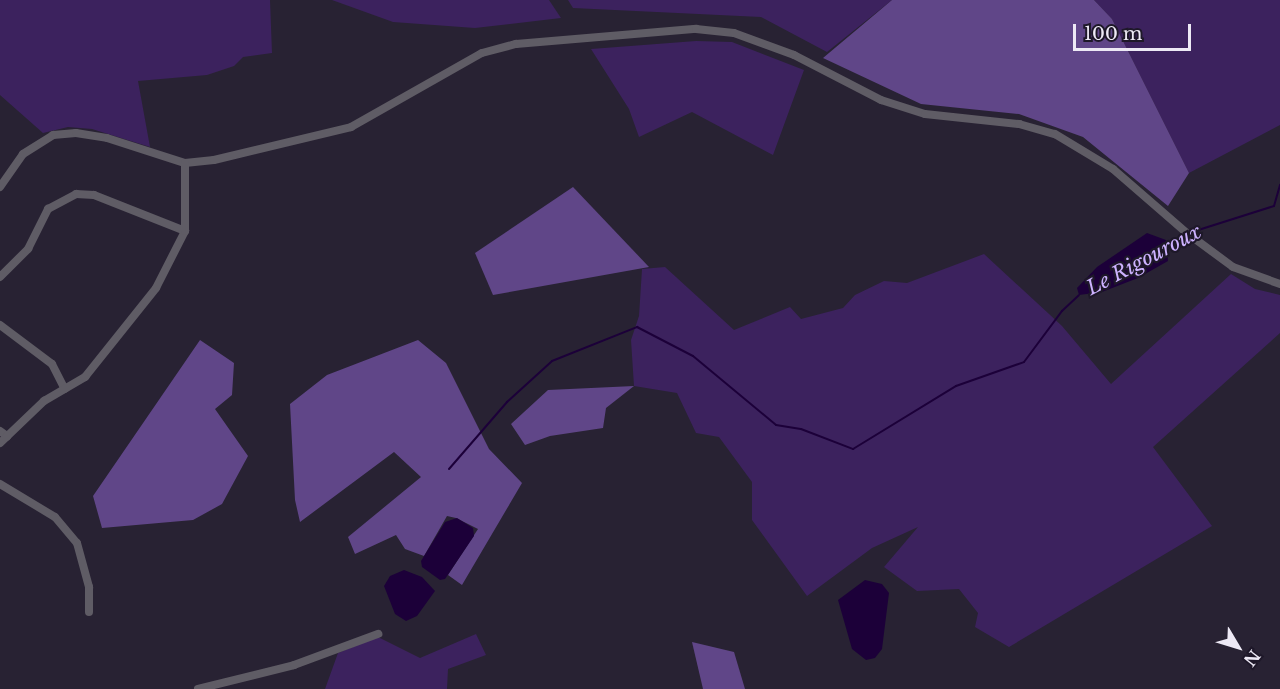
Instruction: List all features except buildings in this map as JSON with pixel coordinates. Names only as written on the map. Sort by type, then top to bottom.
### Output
[{"type":"street","points":[[0,187],[23,154],[39,141],[63,133],[107,138],[185,163],[214,160],[351,127],[464,61],[516,44],[696,29],[734,33],[794,55],[881,100],[925,114],[1018,124],[1055,134],[1077,145],[1113,170],[1190,236],[1233,267],[1280,284]]},
{"type":"street","points":[[0,443],[44,401],[85,377],[121,336],[168,269],[185,231],[185,163]]},
{"type":"street","points":[[0,277],[28,249],[48,209],[76,194],[94,195],[185,231]]},
{"type":"street","points":[[0,325],[52,364],[65,389]]},
{"type":"street","points":[[0,431],[8,436]]},
{"type":"street","points":[[0,484],[55,517],[77,543],[89,587],[89,612]]},
{"type":"street","points":[[198,689],[294,665],[378,634]]},
{"type":"shaded area","points":[[0,0],[270,0],[272,53],[243,57],[234,66],[207,75],[138,81],[150,147],[92,129],[68,127],[43,133],[0,95]]},
{"type":"shaded area","points":[[332,0],[549,0],[561,18],[475,28],[393,22]]},
{"type":"shaded area","points":[[568,0],[892,0],[827,52],[761,17],[573,8]]},
{"type":"shaded area","points":[[892,0],[1094,0],[1112,19],[1189,173],[1168,206],[1083,137],[1019,114],[921,104],[823,58]]},
{"type":"shaded area","points":[[1094,0],[1280,0],[1280,125],[1189,173],[1112,19]]},
{"type":"shaded area","points":[[696,41],[732,42],[804,70],[773,155],[692,112],[639,137],[629,109],[591,49]]},
{"type":"shaded area","points":[[573,187],[649,267],[493,295],[475,253]]},
{"type":"shaded area","points":[[984,254],[1062,326],[1111,384],[1231,274],[1255,289],[1280,295],[1280,333],[1153,447],[1212,526],[1009,647],[975,627],[978,613],[959,589],[917,591],[884,567],[918,527],[872,548],[807,596],[752,520],[752,482],[719,437],[696,433],[677,393],[634,386],[631,340],[639,316],[642,269],[665,267],[734,330],[790,307],[801,319],[843,308],[855,295],[884,281],[907,283]]},
{"type":"shaded area","points":[[200,340],[234,363],[232,395],[215,409],[248,456],[222,504],[193,520],[102,528],[93,496]]},
{"type":"shaded area","points":[[418,340],[446,363],[489,449],[522,483],[462,585],[448,575],[478,529],[456,518],[447,516],[424,556],[405,549],[396,535],[355,554],[348,537],[421,477],[394,452],[300,522],[295,500],[290,404],[327,375]]},
{"type":"shaded area","points":[[634,386],[606,408],[603,428],[550,436],[525,445],[511,424],[548,390]]},
{"type":"shaded area","points":[[476,634],[486,655],[448,669],[447,689],[325,689],[338,653],[378,637],[420,658]]},
{"type":"shaded area","points":[[692,642],[734,652],[745,689],[703,689]]},
{"type":"water","points":[[1147,233],[1166,240],[1168,261],[1138,278],[1102,292],[1079,295],[1077,288],[1097,267]]},
{"type":"water","points":[[457,518],[473,528],[474,536],[445,579],[440,580],[422,567],[421,561],[445,522]]},
{"type":"water","points":[[404,570],[422,577],[435,591],[417,616],[406,621],[395,614],[384,586],[390,576]]},
{"type":"water","points":[[865,580],[882,584],[889,593],[882,649],[875,658],[866,660],[852,649],[838,600]]},
{"type":"waterway","name":"Le Rigouroux","points":[[1192,232],[1274,206],[1280,185]]},
{"type":"waterway","name":"Le Rigouroux","points":[[1166,248],[1187,235]]},
{"type":"waterway","name":"Le Rigouroux","points":[[449,469],[507,402],[552,361],[637,327],[693,356],[776,425],[801,429],[853,449],[956,386],[1024,362],[1062,311],[1079,295]]}]
